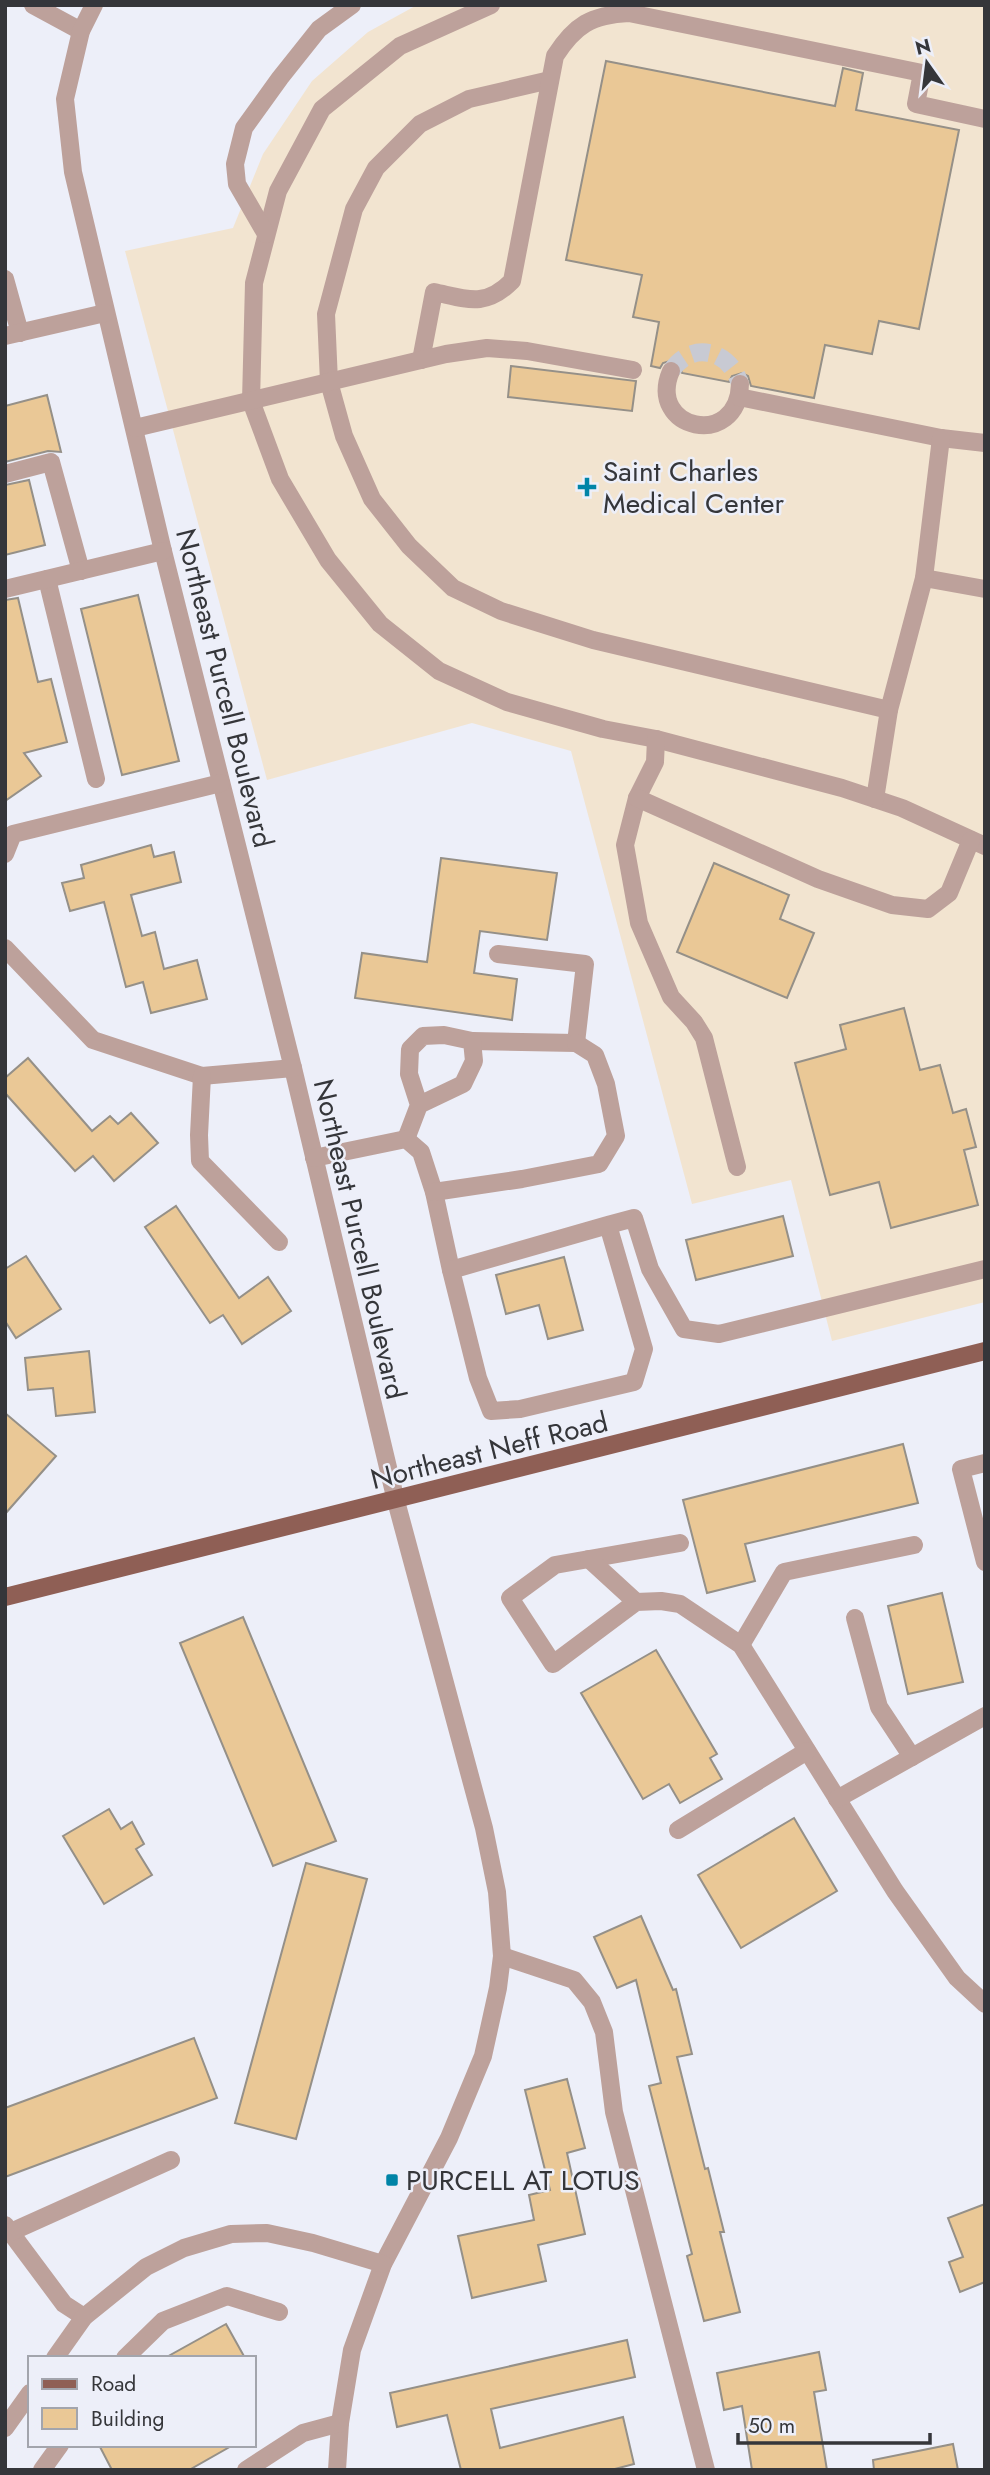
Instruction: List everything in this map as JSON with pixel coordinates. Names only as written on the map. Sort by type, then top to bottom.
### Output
[{"type":"main road","name":"Northeast Neff Road","points":[[5,1597],[985,1351]]},
{"type":"street","points":[[33,5],[81,31]]},
{"type":"street","name":"Northeast Purcell Boulevard","points":[[94,5],[81,31],[65,99],[73,172],[105,313],[293,1068],[396,1501],[484,1828],[496,1892],[502,1956],[483,2056],[449,2138],[383,2264],[352,2350],[340,2423],[337,2470]]},
{"type":"street","points":[[267,234],[237,184],[235,164],[244,128],[320,29],[352,5]]},
{"type":"street","points":[[491,5],[400,46],[322,109],[278,191],[254,283],[250,401],[280,479],[328,560],[380,624],[439,671],[507,702],[603,729],[656,738],[842,788],[902,808],[978,843],[949,893],[928,909],[891,905],[818,879],[637,798]]},
{"type":"street","points":[[421,360],[434,292],[474,300],[498,295],[512,281],[555,56],[567,37],[585,23],[606,14],[629,13],[922,73],[916,104],[985,118]]},
{"type":"street","points":[[550,80],[470,99],[420,124],[376,168],[354,209],[326,313],[330,382],[344,436],[373,499],[409,546],[453,588],[501,611],[593,640],[889,710]]},
{"type":"street","points":[[5,279],[13,335],[105,313]]},
{"type":"street","points":[[135,428],[421,360],[487,348],[527,351],[633,370]]},
{"type":"street","points":[[671,370],[666,396],[672,409],[682,419],[695,425],[710,425],[723,420],[733,410],[739,390],[941,438],[985,443]]},
{"type":"street","points":[[874,799],[889,710],[925,578],[941,438]]},
{"type":"street","points":[[5,474],[51,462],[80,571]]},
{"type":"street","points":[[5,589],[163,551]]},
{"type":"street","points":[[925,578],[985,589]]},
{"type":"street","points":[[47,579],[96,779]]},
{"type":"street","points":[[656,738],[655,762],[637,798],[625,845],[639,923],[671,998],[694,1022],[704,1038],[737,1167]]},
{"type":"street","points":[[5,854],[13,834],[221,783]]},
{"type":"street","points":[[5,948],[93,1040],[202,1076],[293,1068]]},
{"type":"street","points":[[498,954],[585,964],[576,1043]]},
{"type":"street","points":[[406,1139],[419,1105],[409,1074],[410,1049],[424,1036],[444,1034],[472,1041],[576,1043],[595,1055],[606,1084],[616,1136],[599,1164],[522,1180],[434,1192]]},
{"type":"street","points":[[419,1105],[463,1084],[474,1061],[472,1041]]},
{"type":"street","points":[[202,1076],[200,1161],[279,1242]]},
{"type":"street","points":[[406,1139],[421,1153],[434,1192],[478,1378],[491,1411],[520,1409],[634,1382],[645,1349],[608,1225]]},
{"type":"street","points":[[314,1158],[406,1139]]},
{"type":"street","points":[[451,1270],[634,1218],[650,1269],[684,1329],[719,1334],[985,1269]]},
{"type":"street","points":[[985,1463],[961,1469],[980,1525],[985,1562]]},
{"type":"street","points":[[680,1543],[555,1565],[510,1598],[553,1664],[636,1602],[661,1601],[680,1604],[741,1645],[895,1891],[957,1978],[985,2004]]},
{"type":"street","points":[[741,1645],[785,1572],[914,1545]]},
{"type":"street","points":[[589,1559],[636,1602]]},
{"type":"street","points":[[855,1618],[879,1707],[912,1757]]},
{"type":"street","points":[[837,1799],[985,1716]]},
{"type":"street","points":[[678,1830],[807,1751]]},
{"type":"street","points":[[502,1956],[574,1980],[592,2002],[604,2032],[614,2112],[706,2470]]},
{"type":"street","points":[[84,2318],[64,2304],[8,2228],[171,2160]]},
{"type":"street","points":[[56,2356],[84,2318],[146,2267],[184,2248],[232,2234],[267,2233],[383,2264]]},
{"type":"street","points":[[127,2356],[163,2321],[227,2296],[279,2312]]},
{"type":"street","points":[[7,2423],[28,2400]]},
{"type":"street","points":[[246,2470],[303,2432],[340,2423]]},
{"type":"street","points":[[42,2470],[59,2447]]},
{"type":"shaded area","name":"Saint Charles Medical Center","points":[[417,5],[985,5],[985,1302],[832,1341],[791,1180],[692,1204],[571,751],[472,723],[267,780],[125,251],[233,228],[263,154],[312,81],[368,32]]},
{"type":"building","points":[[606,61],[835,106],[843,68],[863,73],[856,110],[959,130],[919,329],[879,321],[872,354],[825,345],[814,398],[751,386],[748,376],[742,373],[732,376],[729,382],[682,373],[679,363],[673,360],[663,363],[660,368],[651,366],[659,322],[633,317],[642,275],[566,260]]},
{"type":"building","points":[[511,366],[636,381],[632,411],[508,397]]},
{"type":"building","points":[[47,395],[61,452],[48,451],[5,462],[5,406]]},
{"type":"building","points":[[29,480],[45,545],[5,555],[5,485]]},
{"type":"building","points":[[138,595],[179,761],[122,775],[81,609]]},
{"type":"building","points":[[18,598],[38,682],[51,679],[67,742],[24,753],[41,776],[5,801],[5,600]]},
{"type":"building","points":[[151,845],[154,857],[174,852],[181,882],[131,895],[142,936],[155,932],[164,969],[197,960],[207,999],[151,1013],[143,982],[126,987],[104,902],[70,911],[62,883],[84,878],[81,865]]},
{"type":"building","points":[[441,858],[557,873],[547,940],[480,931],[474,973],[517,979],[512,1020],[355,998],[362,953],[427,962]]},
{"type":"building","points":[[714,863],[789,895],[780,919],[814,933],[787,998],[677,952]]},
{"type":"building","points":[[904,1008],[920,1070],[940,1065],[953,1113],[966,1109],[976,1147],[964,1150],[978,1205],[891,1228],[879,1182],[830,1195],[795,1063],[846,1049],[840,1025]]},
{"type":"building","points":[[28,1058],[92,1131],[110,1116],[118,1124],[131,1113],[158,1143],[114,1181],[93,1156],[75,1171],[5,1093],[5,1078]]},
{"type":"building","points":[[176,1206],[239,1298],[268,1277],[291,1311],[242,1344],[223,1315],[210,1323],[145,1227]]},
{"type":"building","points":[[783,1216],[793,1256],[696,1280],[686,1240]]},
{"type":"building","points":[[26,1256],[61,1309],[16,1338],[5,1321],[5,1269]]},
{"type":"building","points":[[564,1257],[583,1330],[548,1339],[539,1305],[506,1314],[496,1275]]},
{"type":"building","points":[[89,1351],[95,1412],[56,1416],[53,1388],[28,1390],[25,1358]]},
{"type":"building","points":[[5,1413],[56,1456],[5,1514]]},
{"type":"building","points":[[903,1444],[918,1503],[745,1544],[755,1581],[707,1593],[683,1500]]},
{"type":"building","points":[[942,1593],[963,1682],[908,1694],[888,1606]]},
{"type":"building","points":[[243,1617],[336,1841],[273,1866],[180,1643]]},
{"type":"building","points":[[656,1650],[717,1754],[710,1758],[722,1779],[680,1803],[669,1784],[643,1799],[581,1693]]},
{"type":"building","points":[[109,1809],[121,1829],[132,1822],[144,1844],[136,1849],[152,1875],[104,1904],[63,1836]]},
{"type":"building","points":[[794,1818],[837,1891],[741,1948],[698,1875]]},
{"type":"building","points":[[306,1863],[367,1879],[296,2139],[235,2123]]},
{"type":"building","points":[[641,1916],[673,1990],[676,1989],[692,2054],[677,2057],[724,2232],[720,2232],[740,2312],[704,2321],[687,2256],[692,2254],[649,2086],[661,2083],[636,1980],[617,1988],[594,1937]]},
{"type":"building","points":[[194,2038],[217,2098],[5,2177],[5,2108]]},
{"type":"building","points":[[567,2079],[585,2148],[567,2153],[585,2234],[538,2245],[546,2281],[472,2298],[458,2236],[534,2220],[529,2195],[550,2190],[525,2090]]},
{"type":"building","points":[[985,2204],[985,2282],[960,2292],[949,2262],[963,2257],[948,2218]]},
{"type":"building","points":[[226,2324],[244,2356],[169,2356]]},
{"type":"building","points":[[627,2340],[635,2377],[491,2409],[500,2448],[623,2417],[634,2464],[611,2470],[461,2470],[447,2415],[397,2427],[390,2393]]},
{"type":"building","points":[[819,2352],[826,2390],[814,2392],[827,2470],[752,2470],[742,2406],[724,2410],[717,2373]]},
{"type":"building","points":[[953,2444],[958,2470],[874,2470],[873,2460]]},
{"type":"building","points":[[100,2447],[229,2447],[189,2470],[112,2470]]},
{"type":"tunnel","points":[[671,371],[689,355],[710,353],[728,363],[740,384]]},
{"type":"place","name":"Saint Charles Medical Center","points":[[587,487]]},
{"type":"place","name":"PURCELL AT LOTUS","points":[[392,2180]]}]
